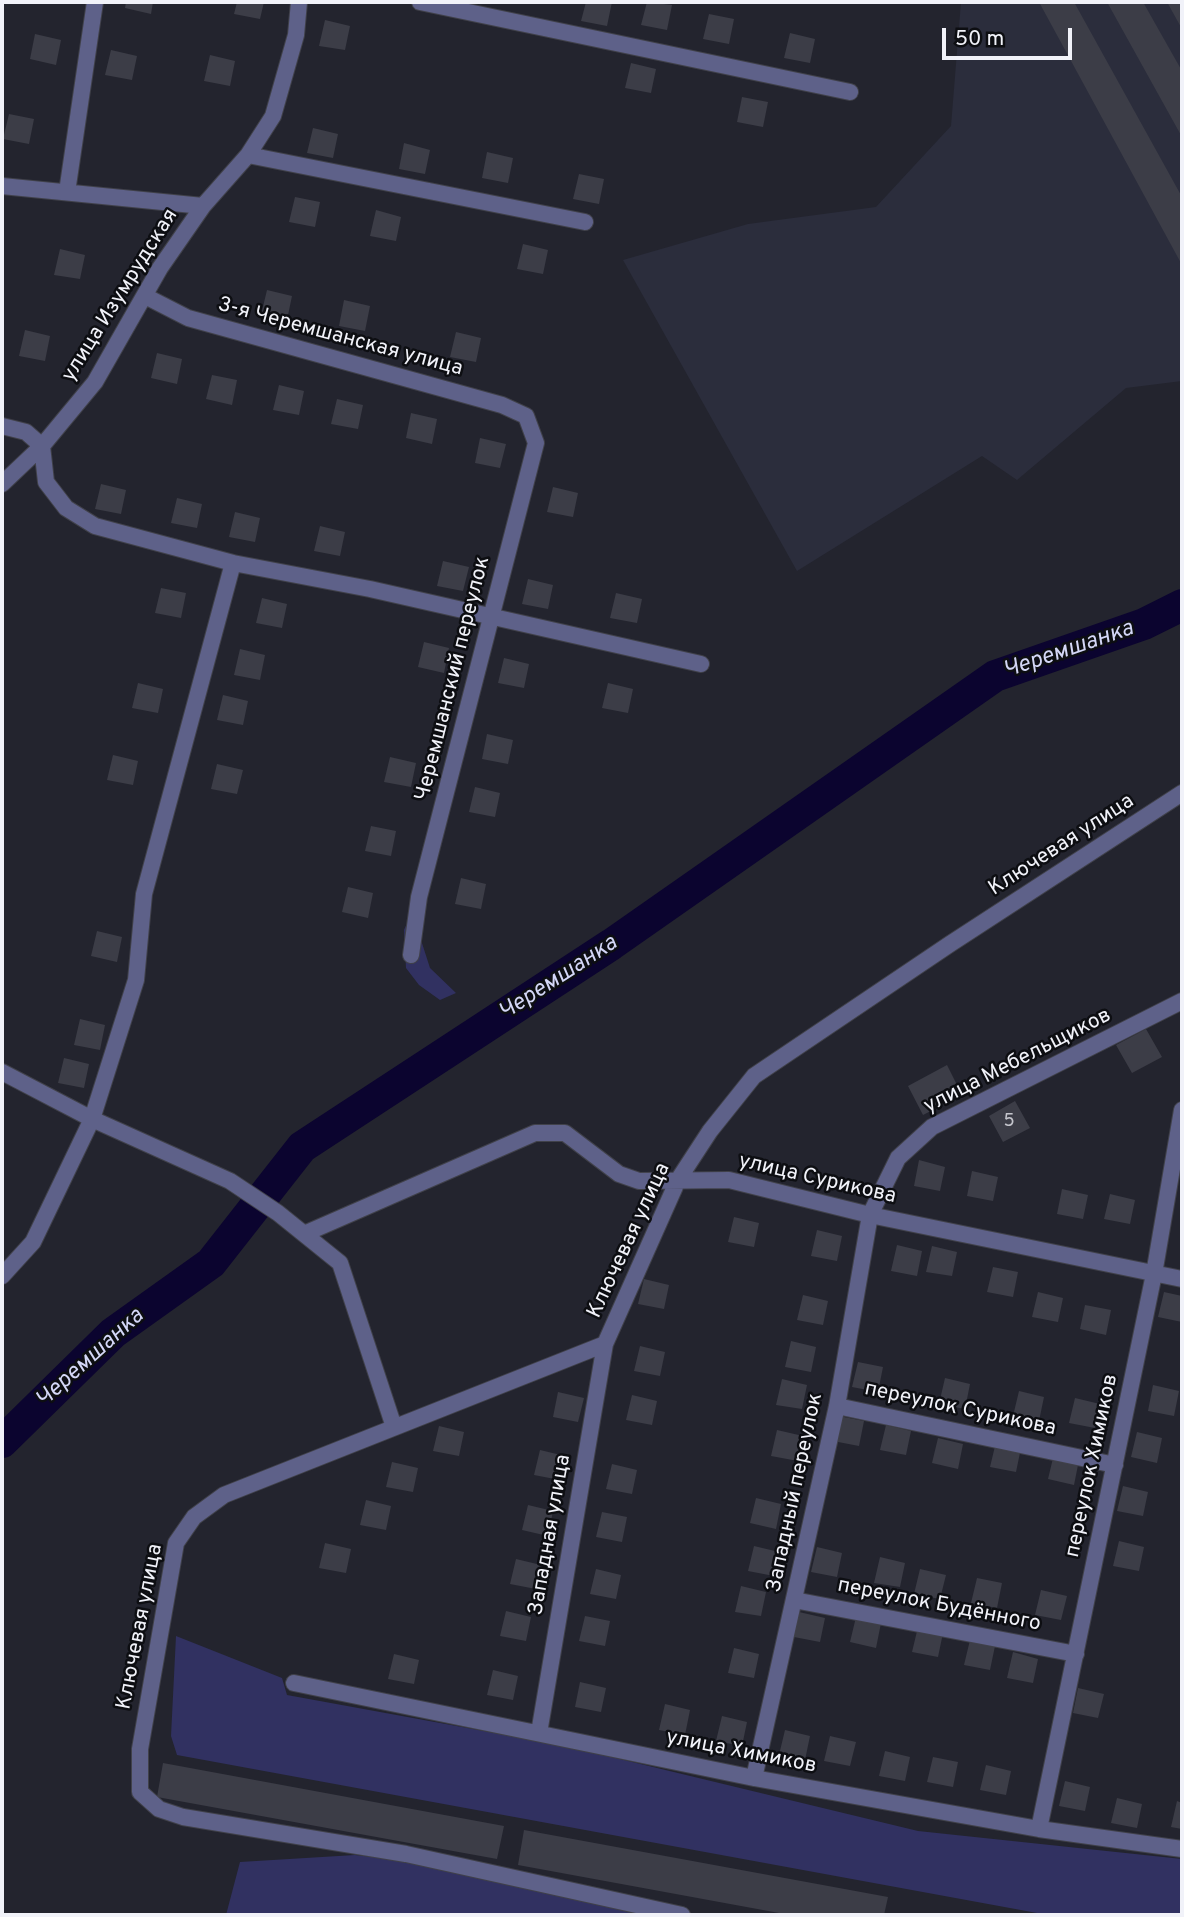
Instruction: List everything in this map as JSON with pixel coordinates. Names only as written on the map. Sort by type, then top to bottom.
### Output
[{"type":"street","points":[[66,192],[95,2]]},
{"type":"street","name":"улица Изумрудская","points":[[2,484],[41,446],[95,382],[145,296],[204,206],[248,155],[273,116],[296,35],[299,2]]},
{"type":"street","points":[[420,2],[850,92]]},
{"type":"street","points":[[248,155],[585,222]]},
{"type":"street","points":[[2,186],[204,206]]},
{"type":"street","name":"3-я Черемшанская улица","points":[[145,296],[188,318],[502,405],[526,416]]},
{"type":"street","name":"Черемшанский переулок","points":[[411,955],[419,897],[536,443],[526,416]]},
{"type":"street","points":[[2,425],[26,432],[41,446],[46,482],[66,508],[95,526],[233,563],[279,569],[701,664]]},
{"type":"street","points":[[2,1276],[33,1242],[92,1119],[136,980],[144,894],[233,563]]},
{"type":"street","name":"Ключевая улица","points":[[682,1915],[406,1854],[183,1816],[159,1809],[140,1793],[140,1749],[176,1543],[194,1517],[224,1495],[605,1344],[678,1180],[710,1131],[754,1076],[1182,793]]},
{"type":"street","name":"улица Мебельщиков","points":[[870,1215],[898,1158],[932,1127],[1182,1001]]},
{"type":"street","points":[[2,1072],[92,1119],[230,1181],[260,1200],[340,1263],[394,1427]]},
{"type":"street","name":"переулок Химиков","points":[[1039,1829],[1154,1274],[1182,1110]]},
{"type":"street","name":"улица Сурикова","points":[[304,1234],[535,1133],[565,1133],[620,1174],[639,1181],[729,1181],[870,1215],[1182,1279]]},
{"type":"street","name":"Западный переулок","points":[[754,1778],[837,1406],[870,1215]]},
{"type":"street","name":"Западная улица","points":[[539,1733],[605,1344]]},
{"type":"street","name":"переулок Сурикова","points":[[837,1406],[1115,1465]]},
{"type":"street","name":"переулок Будённого","points":[[794,1600],[1076,1654]]},
{"type":"street","name":"улица Химиков","points":[[294,1683],[754,1778],[1039,1829],[1182,1849]]},
{"type":"shaded area","points":[[961,2],[1182,2],[1182,381],[1126,388],[1017,480],[982,456],[797,571],[623,260],[748,224],[876,207],[951,126]]},
{"type":"shaded area","points":[[412,912],[430,968],[456,993],[440,1000],[419,985],[406,968],[404,930]]},
{"type":"shaded area","points":[[176,1636],[282,1678],[287,1695],[566,1746],[918,1831],[1182,1859],[1182,1915],[1048,1915],[177,1755],[171,1736]]},
{"type":"shaded area","points":[[355,1855],[456,1866],[641,1915],[226,1915],[240,1862]]},
{"type":"building","points":[[126,2],[153,2],[151,14],[125,8]]},
{"type":"building","points":[[237,2],[264,2],[260,19],[234,14]]},
{"type":"building","points":[[586,2],[612,2],[607,26],[581,21]]},
{"type":"building","points":[[647,2],[672,5],[667,30],[641,25]]},
{"type":"building","points":[[1039,2],[1074,2],[1182,197],[1182,265]]},
{"type":"building","points":[[1107,2],[1143,2],[1182,71],[1182,137]]},
{"type":"building","points":[[1167,2],[1182,2],[1182,29]]},
{"type":"building","points":[[709,14],[734,19],[729,44],[703,39]]},
{"type":"building","points":[[325,20],[350,26],[345,50],[319,46]]},
{"type":"building","points":[[790,33],[815,39],[810,63],[784,58]]},
{"type":"building","points":[[35,34],[61,40],[56,65],[30,59]]},
{"type":"building","points":[[111,50],[137,56],[132,80],[105,75]]},
{"type":"building","points":[[210,55],[235,61],[230,86],[204,81]]},
{"type":"building","points":[[631,63],[656,69],[651,93],[625,88]]},
{"type":"building","points":[[742,97],[768,102],[763,127],[737,122]]},
{"type":"building","points":[[9,114],[34,119],[29,144],[3,139]]},
{"type":"building","points":[[313,128],[338,134],[333,158],[307,153]]},
{"type":"building","points":[[404,143],[430,150],[425,174],[399,169]]},
{"type":"building","points":[[487,152],[513,158],[508,183],[482,178]]},
{"type":"building","points":[[579,174],[604,179],[599,204],[573,199]]},
{"type":"building","points":[[295,197],[320,202],[315,227],[289,222]]},
{"type":"building","points":[[376,210],[401,217],[396,241],[370,236]]},
{"type":"building","points":[[523,244],[548,250],[543,274],[517,269]]},
{"type":"building","points":[[60,249],[85,255],[80,279],[54,275]]},
{"type":"building","points":[[267,290],[292,296],[287,320],[261,315]]},
{"type":"building","points":[[344,300],[370,306],[365,331],[339,326]]},
{"type":"building","points":[[25,330],[50,336],[45,361],[19,356]]},
{"type":"building","points":[[456,332],[481,338],[476,362],[450,357]]},
{"type":"building","points":[[157,353],[182,359],[177,384],[151,378]]},
{"type":"building","points":[[212,375],[237,380],[232,405],[206,399]]},
{"type":"building","points":[[279,385],[304,391],[299,415],[273,410]]},
{"type":"building","points":[[337,399],[363,405],[358,429],[331,424]]},
{"type":"building","points":[[411,413],[437,419],[432,444],[406,438]]},
{"type":"building","points":[[480,438],[506,444],[500,468],[475,463]]},
{"type":"building","points":[[101,484],[126,490],[121,514],[95,509]]},
{"type":"building","points":[[553,487],[578,493],[573,517],[547,512]]},
{"type":"building","points":[[177,498],[202,504],[197,528],[171,523]]},
{"type":"building","points":[[235,512],[260,518],[255,542],[229,537]]},
{"type":"building","points":[[320,526],[345,532],[340,556],[314,551]]},
{"type":"building","points":[[443,561],[469,567],[463,591],[437,586]]},
{"type":"building","points":[[528,579],[553,585],[548,609],[522,604]]},
{"type":"building","points":[[161,588],[186,593],[181,618],[155,613]]},
{"type":"building","points":[[616,593],[642,599],[637,623],[610,618]]},
{"type":"building","points":[[262,598],[287,604],[282,628],[256,623]]},
{"type":"building","points":[[424,642],[449,648],[444,673],[418,667]]},
{"type":"building","points":[[240,649],[265,655],[260,680],[234,675]]},
{"type":"building","points":[[504,658],[529,664],[524,688],[498,683]]},
{"type":"building","points":[[138,683],[163,689],[158,713],[132,708]]},
{"type":"building","points":[[608,683],[633,689],[628,713],[602,708]]},
{"type":"building","points":[[223,695],[248,701],[243,725],[217,720]]},
{"type":"building","points":[[487,734],[513,740],[508,764],[482,759]]},
{"type":"building","points":[[113,755],[138,761],[133,785],[107,780]]},
{"type":"building","points":[[390,757],[416,763],[411,787],[384,782]]},
{"type":"building","points":[[217,764],[243,770],[237,794],[211,789]]},
{"type":"building","points":[[475,787],[500,793],[495,817],[469,812]]},
{"type":"building","points":[[371,826],[396,831],[391,856],[365,851]]},
{"type":"building","points":[[461,878],[486,884],[481,909],[455,904]]},
{"type":"building","points":[[348,887],[373,893],[368,918],[342,912]]},
{"type":"building","points":[[97,931],[122,937],[117,962],[91,956]]},
{"type":"building","points":[[80,1019],[105,1025],[100,1050],[74,1045]]},
{"type":"building","points":[[1146,1029],[1162,1057],[1132,1073],[1116,1045]]},
{"type":"building","points":[[64,1058],[89,1064],[84,1088],[58,1083]]},
{"type":"building","points":[[947,1065],[962,1095],[923,1115],[908,1086]]},
{"type":"building","points":[[1015,1101],[1030,1128],[1003,1142],[989,1116]]},
{"type":"building","points":[[919,1160],[945,1167],[940,1191],[914,1186]]},
{"type":"building","points":[[972,1171],[998,1177],[993,1201],[967,1196]]},
{"type":"building","points":[[1062,1189],[1088,1195],[1083,1219],[1057,1214]]},
{"type":"building","points":[[1110,1194],[1135,1200],[1130,1224],[1104,1219]]},
{"type":"building","points":[[734,1217],[759,1223],[754,1247],[728,1242]]},
{"type":"building","points":[[817,1230],[842,1236],[837,1261],[811,1256]]},
{"type":"building","points":[[897,1245],[922,1251],[917,1276],[891,1271]]},
{"type":"building","points":[[932,1246],[957,1252],[952,1276],[926,1272]]},
{"type":"building","points":[[993,1267],[1018,1272],[1013,1297],[987,1292]]},
{"type":"building","points":[[644,1279],[669,1285],[664,1309],[638,1304]]},
{"type":"building","points":[[1038,1292],[1063,1298],[1058,1322],[1032,1317]]},
{"type":"building","points":[[1164,1292],[1182,1296],[1182,1322],[1158,1317]]},
{"type":"building","points":[[803,1295],[828,1301],[823,1325],[797,1320]]},
{"type":"building","points":[[1085,1305],[1111,1310],[1106,1335],[1080,1329]]},
{"type":"building","points":[[791,1341],[816,1347],[811,1372],[785,1367]]},
{"type":"building","points":[[640,1346],[665,1352],[660,1376],[634,1371]]},
{"type":"building","points":[[858,1362],[883,1367],[878,1392],[852,1387]]},
{"type":"building","points":[[945,1378],[970,1384],[965,1409],[939,1404]]},
{"type":"building","points":[[782,1379],[807,1385],[802,1409],[776,1405]]},
{"type":"building","points":[[1153,1385],[1179,1391],[1174,1416],[1148,1411]]},
{"type":"building","points":[[1019,1391],[1044,1397],[1039,1421],[1013,1416]]},
{"type":"building","points":[[558,1392],[584,1398],[578,1422],[553,1417]]},
{"type":"building","points":[[632,1395],[657,1401],[652,1425],[626,1420]]},
{"type":"building","points":[[1075,1398],[1100,1404],[1095,1428],[1069,1423]]},
{"type":"building","points":[[839,1416],[864,1421],[859,1446],[833,1441]]},
{"type":"building","points":[[886,1425],[911,1431],[906,1455],[880,1450]]},
{"type":"building","points":[[439,1426],[464,1432],[459,1456],[433,1451]]},
{"type":"building","points":[[777,1430],[803,1436],[798,1461],[771,1456]]},
{"type":"building","points":[[1137,1432],[1162,1438],[1157,1463],[1131,1457]]},
{"type":"building","points":[[938,1438],[963,1444],[958,1469],[932,1463]]},
{"type":"building","points":[[996,1442],[1021,1448],[1016,1472],[990,1467]]},
{"type":"building","points":[[540,1450],[565,1456],[560,1480],[534,1475]]},
{"type":"building","points":[[1054,1454],[1079,1460],[1074,1485],[1048,1479]]},
{"type":"building","points":[[392,1462],[418,1468],[413,1492],[386,1487]]},
{"type":"building","points":[[612,1464],[637,1470],[632,1494],[606,1489]]},
{"type":"building","points":[[1123,1486],[1148,1492],[1143,1516],[1117,1511]]},
{"type":"building","points":[[756,1498],[781,1504],[776,1529],[750,1523]]},
{"type":"building","points":[[366,1500],[391,1506],[386,1530],[360,1525]]},
{"type":"building","points":[[528,1505],[553,1511],[548,1536],[522,1530]]},
{"type":"building","points":[[602,1512],[627,1517],[622,1542],[596,1537]]},
{"type":"building","points":[[1119,1541],[1144,1547],[1139,1571],[1113,1566]]},
{"type":"building","points":[[325,1543],[351,1549],[346,1573],[319,1568]]},
{"type":"building","points":[[754,1546],[779,1552],[774,1576],[748,1571]]},
{"type":"building","points":[[817,1547],[842,1553],[837,1577],[811,1572]]},
{"type":"building","points":[[880,1557],[905,1563],[900,1587],[874,1583]]},
{"type":"building","points":[[516,1559],[541,1565],[536,1589],[510,1584]]},
{"type":"building","points":[[596,1569],[621,1575],[616,1599],[590,1594]]},
{"type":"building","points":[[920,1569],[946,1575],[940,1599],[914,1594]]},
{"type":"building","points":[[977,1578],[1002,1583],[997,1608],[971,1603]]},
{"type":"building","points":[[741,1586],[766,1592],[761,1616],[735,1612]]},
{"type":"building","points":[[1041,1590],[1067,1596],[1061,1620],[1035,1615]]},
{"type":"building","points":[[506,1611],[531,1617],[526,1641],[500,1636]]},
{"type":"building","points":[[799,1612],[825,1618],[820,1642],[794,1637]]},
{"type":"building","points":[[585,1616],[610,1621],[605,1646],[579,1641]]},
{"type":"building","points":[[856,1617],[881,1623],[876,1648],[850,1642]]},
{"type":"building","points":[[918,1627],[943,1633],[938,1657],[912,1652]]},
{"type":"building","points":[[970,1640],[995,1646],[990,1670],[964,1665]]},
{"type":"building","points":[[734,1648],[759,1654],[754,1678],[728,1673]]},
{"type":"building","points":[[1013,1652],[1038,1659],[1033,1683],[1007,1678]]},
{"type":"building","points":[[394,1654],[419,1660],[414,1684],[388,1679]]},
{"type":"building","points":[[493,1670],[518,1676],[513,1700],[487,1695]]},
{"type":"building","points":[[580,1682],[606,1688],[601,1712],[575,1707]]},
{"type":"building","points":[[1078,1688],[1104,1694],[1098,1718],[1073,1713]]},
{"type":"building","points":[[665,1704],[690,1710],[685,1735],[659,1730]]},
{"type":"building","points":[[722,1716],[747,1722],[742,1746],[716,1741]]},
{"type":"building","points":[[785,1730],[810,1736],[805,1760],[779,1755]]},
{"type":"building","points":[[830,1736],[856,1742],[850,1766],[824,1761]]},
{"type":"building","points":[[885,1751],[910,1757],[905,1781],[879,1776]]},
{"type":"building","points":[[933,1757],[958,1762],[953,1787],[927,1782]]},
{"type":"building","points":[[163,1763],[504,1826],[497,1859],[157,1797]]},
{"type":"building","points":[[986,1765],[1011,1771],[1006,1795],[980,1790]]},
{"type":"building","points":[[1065,1781],[1090,1787],[1085,1811],[1059,1806]]},
{"type":"building","points":[[1117,1798],[1142,1804],[1137,1828],[1111,1823]]},
{"type":"building","points":[[1177,1801],[1182,1803],[1182,1829],[1171,1827]]},
{"type":"building","points":[[524,1830],[888,1897],[884,1915],[790,1915],[518,1865]]},
{"type":"waterway","name":"Черемшанка","points":[[2,1442],[113,1333],[211,1263],[302,1147],[612,944],[995,676],[1144,624],[1182,605]]}]
